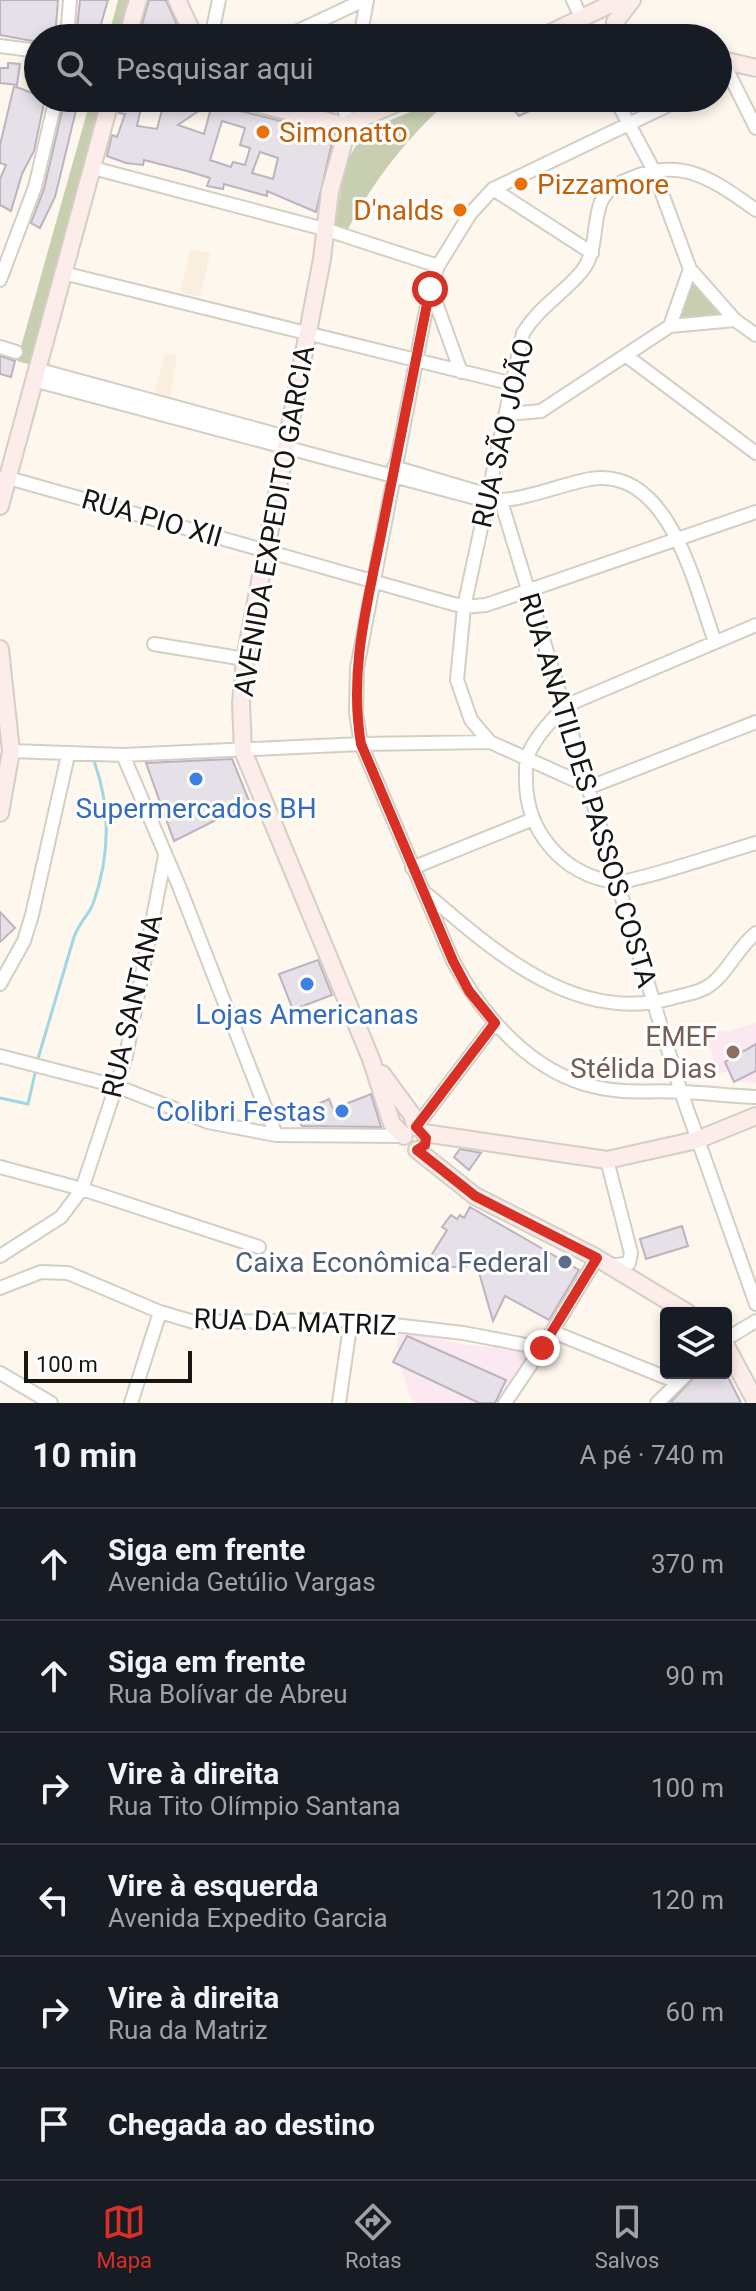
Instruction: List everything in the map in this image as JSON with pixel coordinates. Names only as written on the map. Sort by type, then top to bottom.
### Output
[{"type":"main road","points":[[131,24],[138,0]]},
{"type":"main road","points":[[177,0],[188,24]]},
{"type":"main road","points":[[589,24],[619,0]]},
{"type":"main road","points":[[615,24],[632,0]]},
{"type":"main road","points":[[732,61],[753,65]]},
{"type":"main road","points":[[0,506],[5,477],[107,112]]},
{"type":"main road","points":[[296,112],[348,124],[371,112]]},
{"type":"main road","name":"AVENIDA EXPEDITO GARCIA","points":[[348,124],[332,180],[307,335],[245,659],[241,703],[243,751],[371,1059],[412,1115],[414,1132]]},
{"type":"main road","points":[[0,649],[11,751],[0,813]]},
{"type":"main road","points":[[414,1132],[607,1160],[697,1140],[756,1116]]},
{"type":"main road","points":[[414,1132],[425,1144],[417,1150],[475,1196],[612,1266],[678,1307]]},
{"type":"main road","points":[[732,1357],[756,1402]]},
{"type":"street","points":[[68,24],[70,0]]},
{"type":"street","points":[[214,24],[219,0]]},
{"type":"street","points":[[314,24],[366,0]]},
{"type":"street","points":[[362,24],[366,0]]},
{"type":"street","points":[[573,0],[581,24]]},
{"type":"street","points":[[0,46],[24,49]]},
{"type":"street","points":[[732,74],[753,65]]},
{"type":"street","points":[[732,90],[756,128]]},
{"type":"street","points":[[0,280],[6,248],[35,187],[53,112]]},
{"type":"street","points":[[345,112],[348,124]]},
{"type":"street","points":[[622,112],[653,169],[690,269],[735,320],[756,335]]},
{"type":"street","points":[[655,112],[493,189],[470,214],[438,266],[430,289],[372,581],[357,668],[356,713],[361,744],[453,961],[469,991],[495,1023],[527,1053],[560,1075],[595,1087],[630,1092],[756,1097]]},
{"type":"street","points":[[93,168],[324,229],[438,266]]},
{"type":"street","points":[[653,169],[704,176],[756,210]]},
{"type":"street","name":"RUA SÃO JOÃO","points":[[490,742],[471,720],[457,680],[464,607],[493,498],[523,333],[531,320],[582,271],[592,253],[602,199],[614,185],[653,169]]},
{"type":"street","points":[[493,189],[592,253]]},
{"type":"street","points":[[670,326],[690,269]]},
{"type":"street","points":[[63,273],[513,384]]},
{"type":"street","points":[[430,289],[461,372]]},
{"type":"street","points":[[507,414],[541,411],[628,357],[670,326],[735,320]]},
{"type":"street","points":[[0,347],[16,352]]},
{"type":"street","points":[[628,357],[756,453]]},
{"type":"street","points":[[35,374],[493,498],[592,479],[613,478],[633,485],[651,500],[677,537],[715,642]]},
{"type":"street","name":"RUA PIO XII","points":[[5,477],[464,607],[486,605],[756,512]]},
{"type":"street","name":"RUA ANATILDES PASSOS COSTA","points":[[493,498],[565,706],[681,1092],[756,1304]]},
{"type":"street","points":[[755,845],[617,883],[569,863],[541,836],[531,820],[526,797],[527,758],[544,729],[565,706],[756,625]]},
{"type":"street","points":[[154,644],[245,659]]},
{"type":"street","points":[[11,751],[123,755],[361,744],[490,742],[590,787],[756,722]]},
{"type":"street","points":[[0,984],[24,941],[32,915],[68,755]]},
{"type":"street","points":[[123,755],[276,1135]]},
{"type":"street","points":[[412,868],[531,820]]},
{"type":"street","name":"RUA SANTANA","points":[[0,1256],[61,1217],[82,1189],[126,1056],[165,856]]},
{"type":"street","points":[[426,893],[505,960],[552,986],[587,997],[627,1003],[655,1003],[705,989],[716,980],[739,947],[756,933]]},
{"type":"street","points":[[0,1056],[116,1086],[208,1122],[276,1135],[414,1132],[495,1023]]},
{"type":"street","points":[[607,1160],[631,1253],[629,1263],[612,1266]]},
{"type":"street","points":[[0,1167],[82,1189],[259,1247]]},
{"type":"street","points":[[505,1403],[553,1332],[597,1258]]},
{"type":"street","name":"RUA DA MATRIZ","points":[[0,1288],[41,1272],[68,1273],[160,1312],[211,1325],[351,1320],[463,1333],[542,1348]]},
{"type":"street","points":[[131,1403],[160,1312]]},
{"type":"street","points":[[339,1403],[351,1320]]},
{"type":"street","points":[[732,1335],[756,1321]]},
{"type":"street","points":[[553,1332],[660,1370]]},
{"type":"street","points":[[0,1373],[51,1403]]},
{"type":"street","points":[[657,1403],[681,1379]]},
{"type":"shaded area","points":[[191,249],[210,253],[200,297],[180,292]]},
{"type":"shaded area","points":[[165,353],[177,356],[170,397],[154,393]]},
{"type":"shaded area","name":"EMEF Stélida Dias","points":[[756,1023],[756,1083],[733,1081],[729,1071],[718,1074],[705,1033],[729,1031]]},
{"type":"shaded area","points":[[395,1331],[468,1345],[534,1352],[497,1403],[416,1403],[411,1398],[400,1365],[393,1362],[398,1349]]},
{"type":"green space","points":[[118,0],[131,0],[124,24],[112,24]]},
{"type":"green space","points":[[87,112],[100,112],[32,365],[17,361]]},
{"type":"green space","points":[[411,112],[438,112],[393,160],[346,233],[335,231],[345,171],[352,153],[361,139]]},
{"type":"green space","points":[[690,269],[735,320],[670,326]]},
{"type":"building","points":[[0,0],[58,0],[56,24],[24,24],[24,39],[0,35]]},
{"type":"building","points":[[80,0],[108,0],[101,24],[77,24]]},
{"type":"building","points":[[149,0],[166,0],[177,24],[142,24]]},
{"type":"building","points":[[8,63],[20,64],[17,85],[0,83],[0,68],[8,68]]},
{"type":"building","points":[[14,86],[24,90],[24,112],[42,112],[34,151],[22,174],[11,211],[0,205],[0,179],[6,165],[0,163],[0,145]]},
{"type":"building","points":[[62,112],[76,112],[55,197],[40,228],[31,223],[44,189]]},
{"type":"building","points":[[140,112],[137,126],[157,129],[161,112],[197,112],[178,125],[204,134],[210,112],[244,112],[334,134],[316,212],[267,191],[267,196],[224,184],[223,189],[207,186],[210,178],[187,171],[144,160],[143,165],[126,163],[107,156],[112,135],[117,137],[125,114],[119,113]],"holes":[[[222,121],[245,128],[240,145],[250,148],[245,165],[233,162],[231,167],[210,160]],[[260,152],[278,158],[273,179],[252,173]]]},
{"type":"building","points":[[0,356],[15,361],[11,377],[0,374]]},
{"type":"building","name":"Supermercados BH","points":[[232,759],[250,803],[174,841],[146,763]]},
{"type":"building","points":[[0,912],[15,928],[0,942]]},
{"type":"building","name":"Lojas Americanas","points":[[318,960],[332,995],[293,1010],[279,974]]},
{"type":"building","points":[[756,1044],[756,1071],[734,1082],[725,1062]]},
{"type":"building","name":"Colibri Festas","points":[[371,1094],[381,1127],[302,1126],[296,1114],[329,1099],[333,1109]]},
{"type":"building","points":[[460,1149],[481,1153],[469,1170],[454,1157]]},
{"type":"building","points":[[470,1207],[579,1270],[549,1320],[505,1296],[493,1321],[476,1262],[464,1267],[424,1267],[447,1230],[442,1227],[451,1215],[457,1219],[460,1215],[464,1218]]},
{"type":"building","points":[[682,1226],[688,1246],[646,1259],[640,1239]]},
{"type":"building","points":[[407,1336],[506,1380],[495,1403],[479,1403],[393,1362]]},
{"type":"building","points":[[692,1379],[729,1379],[741,1403],[670,1403]]},
{"type":"waterway","points":[[37,1062],[74,937],[93,904],[103,868],[106,814],[94,761]]},
{"type":"waterway","points":[[0,1098],[28,1104],[36,1069]]},
{"type":"place","name":"Simonatto","points":[[263,132]]},
{"type":"place","name":"Pizzamore","points":[[521,184]]},
{"type":"place","name":"D'nalds","points":[[460,210]]},
{"type":"place","name":"Supermercados BH","points":[[196,779]]},
{"type":"place","name":"Lojas Americanas","points":[[307,984]]},
{"type":"place","name":"EMEF Stélida Dias","points":[[733,1052]]},
{"type":"place","name":"Colibri Festas","points":[[342,1111]]},
{"type":"place","name":"Caixa Econômica Federal","points":[[565,1262]]},
{"type":"route","points":[[430,289],[367,605],[357,668],[356,713],[361,744],[453,961],[469,991],[495,1023],[416,1127],[423,1131],[426,1138],[425,1145],[417,1150],[475,1196],[597,1258],[542,1348]]}]
